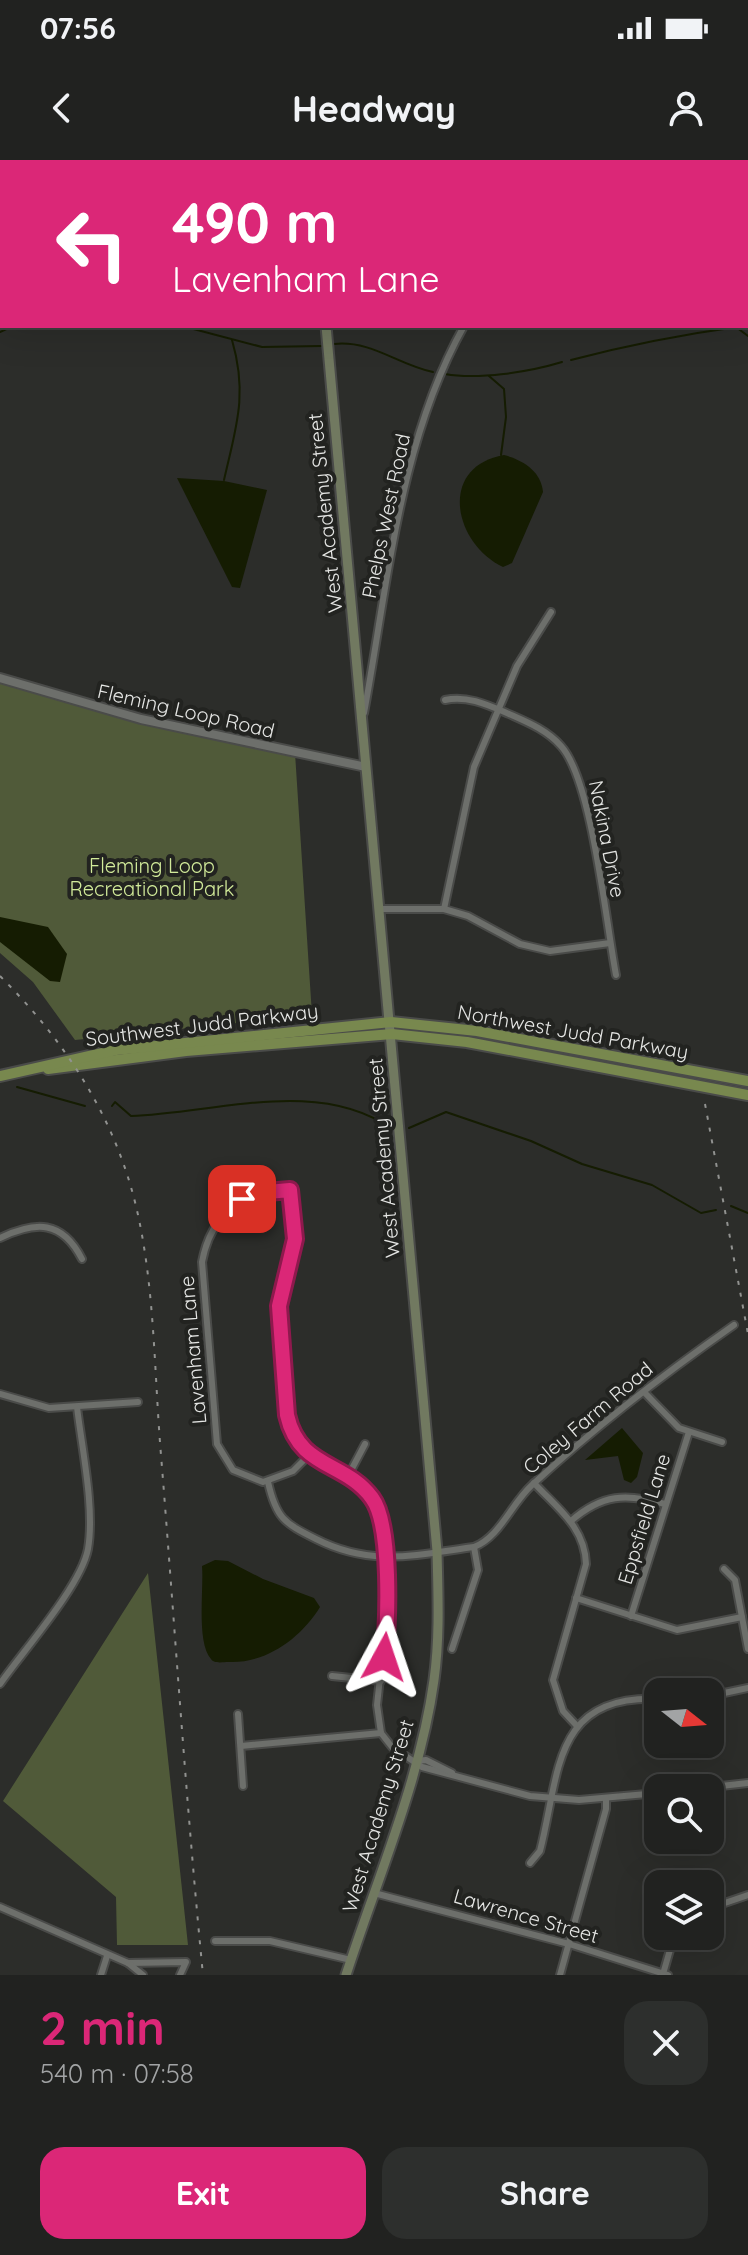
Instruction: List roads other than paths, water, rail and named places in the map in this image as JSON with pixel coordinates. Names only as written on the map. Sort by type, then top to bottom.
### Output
[{"type":"highway","name":"Southwest Judd Parkway","points":[[0,1076],[40,1064],[131,1048],[391,1028]]},
{"type":"highway","name":"Northwest Judd Parkway","points":[[391,1028],[477,1031],[748,1081]]},
{"type":"highway","name":"Northwest Judd Parkway","points":[[391,1028],[748,1095]]},
{"type":"main road","name":"West Academy Street","points":[[326,328],[437,1551],[436,1664],[416,1761],[346,1975]]},
{"type":"street","name":"Phelps West Road","points":[[363,721],[419,434],[435,382],[463,328]]},
{"type":"street","points":[[444,909],[474,767],[517,666],[551,612]]},
{"type":"street","name":"Fleming Loop Road","points":[[0,678],[141,719],[366,767]]},
{"type":"street","name":"Nakina Drive","points":[[445,700],[461,696],[497,709],[547,734],[560,745],[577,770],[616,975]]},
{"type":"street","points":[[380,909],[444,909],[468,916],[535,949],[550,951],[610,943]]},
{"type":"street","name":"Lavenham Lane","points":[[268,1482],[254,1480],[233,1470],[217,1444],[202,1262],[211,1231],[229,1207],[256,1193],[290,1190],[295,1239],[281,1291],[279,1321],[290,1428],[309,1455]]},
{"type":"street","points":[[0,1238],[25,1226],[43,1226],[60,1231],[82,1259]]},
{"type":"street","name":"Coley Farm Road","points":[[474,1547],[495,1532],[534,1483],[644,1392],[734,1325]]},
{"type":"street","points":[[644,1392],[664,1417],[689,1432],[722,1442]]},
{"type":"street","points":[[0,1394],[38,1406],[77,1407],[138,1402]]},
{"type":"street","points":[[0,1684],[80,1572],[88,1550],[89,1524],[77,1407]]},
{"type":"street","name":"Eppsfield Lane","points":[[631,1616],[689,1432]]},
{"type":"street","points":[[347,1478],[365,1444]]},
{"type":"street","points":[[452,1649],[478,1570],[474,1547],[384,1556],[353,1556],[287,1525],[276,1510],[268,1482],[293,1471],[309,1455],[347,1478],[372,1499],[379,1512],[384,1556],[388,1605],[377,1720],[381,1733],[392,1747],[424,1767],[514,1793],[551,1799],[644,1794]]},
{"type":"street","points":[[534,1483],[571,1521],[586,1549],[586,1564],[553,1680],[563,1711],[577,1726]]},
{"type":"street","points":[[571,1521],[597,1502],[618,1496],[636,1496],[665,1504]]},
{"type":"street","points":[[724,1569],[735,1580],[748,1649]]},
{"type":"street","points":[[576,1598],[685,1631],[742,1617]]},
{"type":"street","points":[[332,1676],[381,1681]]},
{"type":"street","points":[[724,1693],[748,1688]]},
{"type":"street","points":[[530,1863],[540,1851],[558,1759],[577,1726],[613,1703],[644,1700]]},
{"type":"street","points":[[238,1714],[243,1786]]},
{"type":"street","points":[[241,1746],[381,1733]]},
{"type":"street","points":[[724,1786],[748,1783]]},
{"type":"street","points":[[560,1975],[606,1809],[606,1798]]},
{"type":"street","name":"Lawrence Street","points":[[374,1893],[569,1944],[665,1974]]},
{"type":"street","points":[[724,1903],[748,1895]]},
{"type":"street","points":[[0,1907],[128,1963],[186,1962],[180,1975]]},
{"type":"street","points":[[215,1941],[270,1941],[351,1960]]},
{"type":"street","points":[[665,1974],[671,1950]]},
{"type":"street","points":[[101,1975],[107,1956]]},
{"type":"street","points":[[128,1963],[143,1975]]},
{"type":"waterway","points":[[0,332],[9,328]]},
{"type":"waterway","points":[[190,328],[262,347],[321,346]]},
{"type":"waterway","points":[[571,360],[657,340],[731,328]]},
{"type":"waterway","points":[[737,328],[748,336]]},
{"type":"waterway","points":[[224,480],[240,394],[232,340]]},
{"type":"waterway","points":[[334,344],[373,349],[433,372]]},
{"type":"waterway","points":[[445,374],[504,374],[562,362]]},
{"type":"waterway","points":[[489,376],[504,389],[506,417],[501,455]]},
{"type":"waterway","points":[[17,1087],[85,1106]]},
{"type":"waterway","points":[[112,1106],[115,1102],[131,1116],[299,1101],[332,1104],[363,1113],[392,1129]]},
{"type":"waterway","points":[[409,1128],[446,1112],[531,1141],[582,1164],[652,1185],[701,1213],[716,1210]]},
{"type":"waterway","points":[[731,1206],[748,1213]]},
{"type":"railway","points":[[0,976],[45,1026],[83,1080],[114,1139],[126,1170],[142,1233],[153,1328],[203,1975]]},
{"type":"railway","points":[[705,1104],[748,1334]]},
{"type":"park label","name":"Fleming Loop Recreational Park","points":[[152,878]]}]
